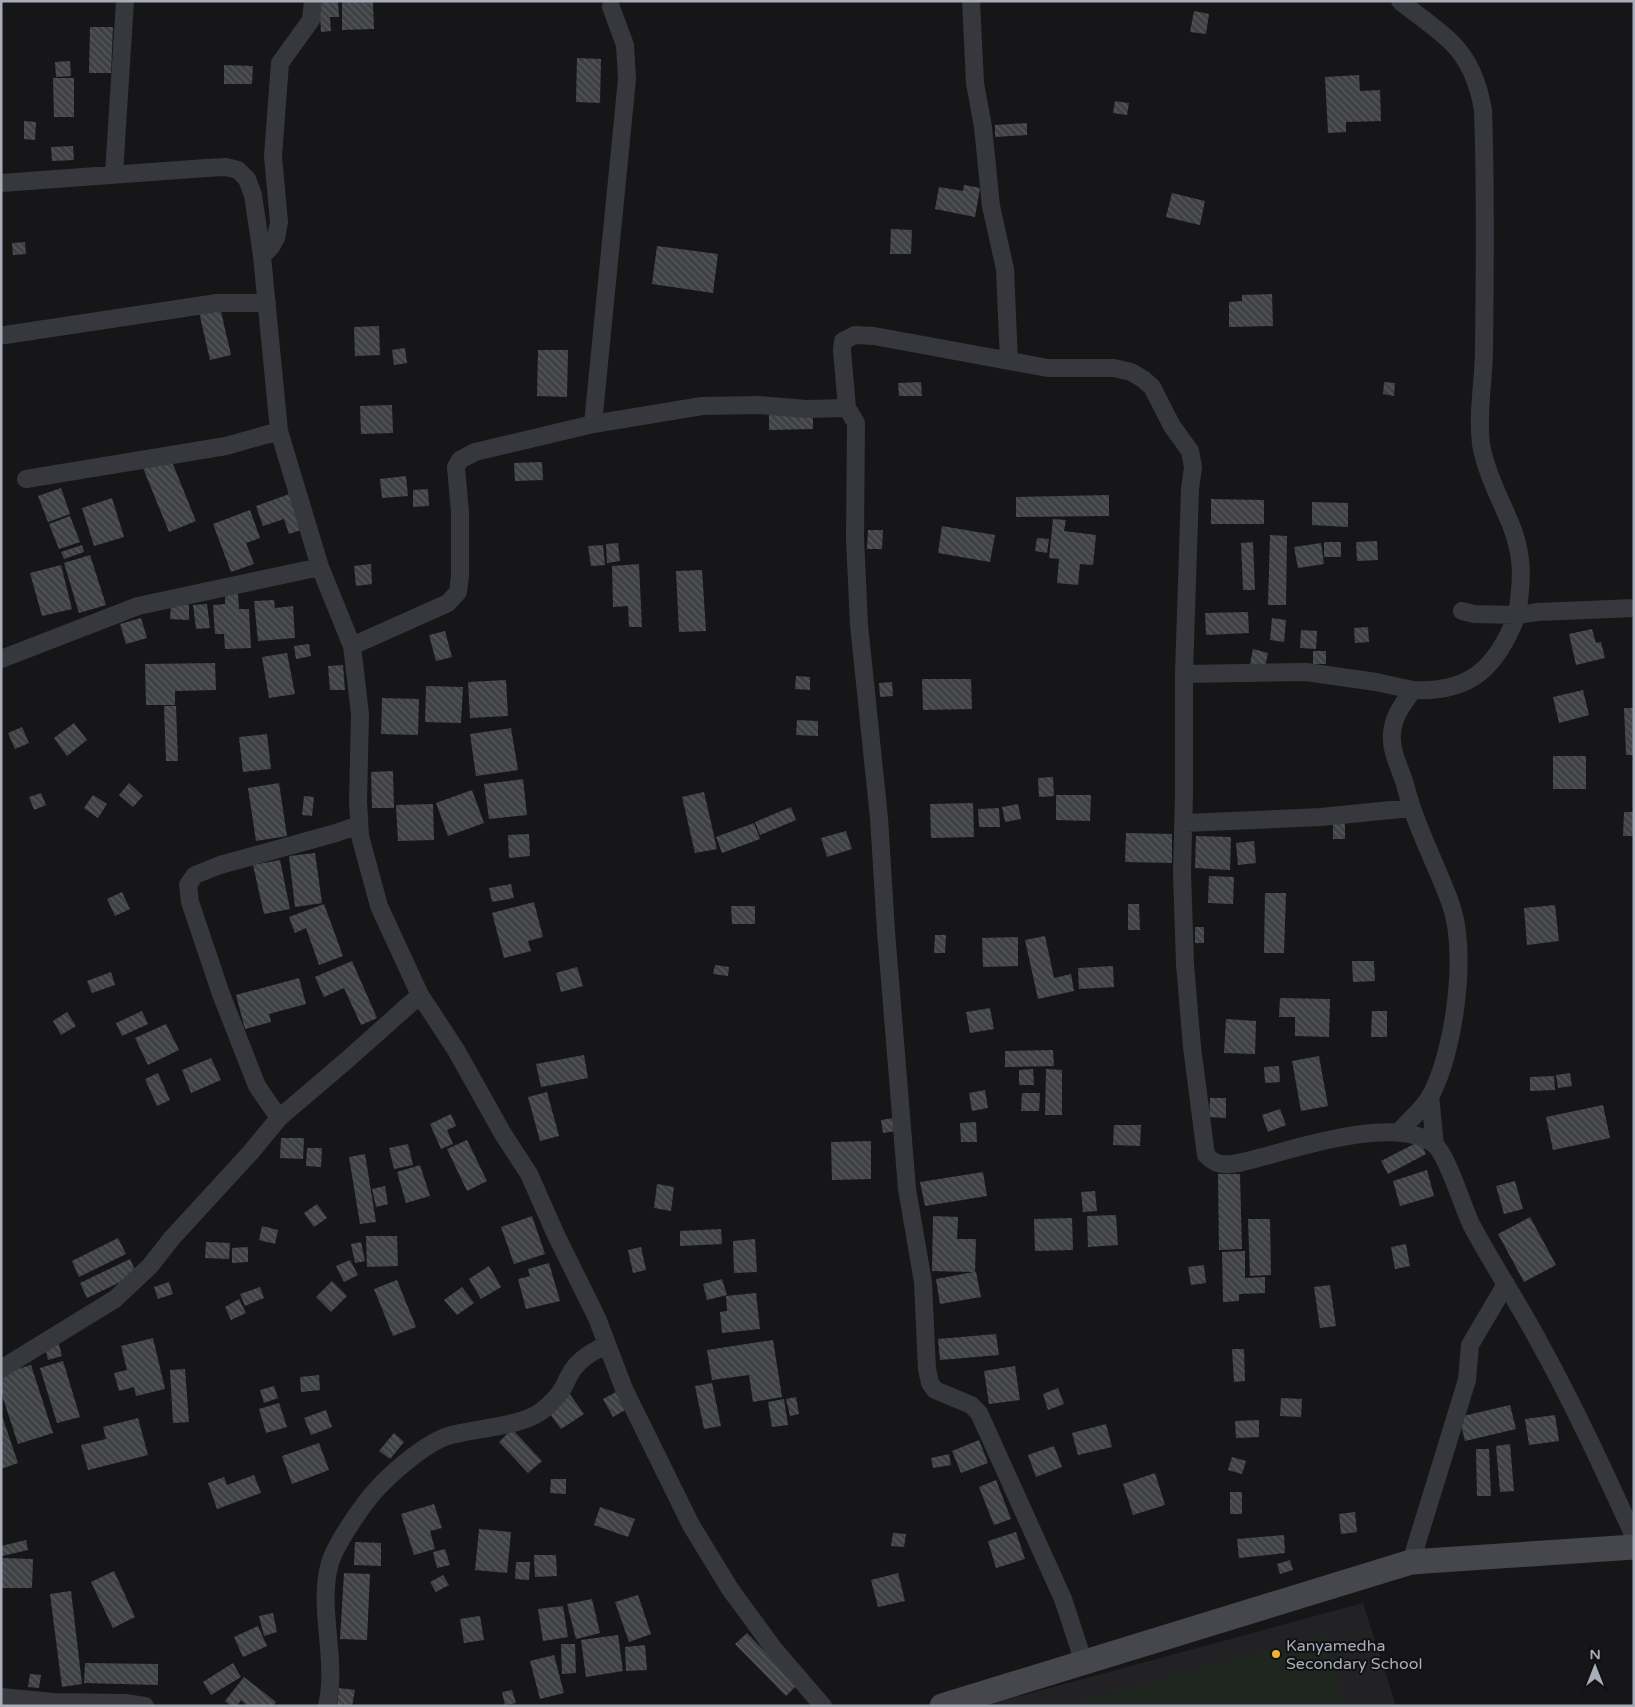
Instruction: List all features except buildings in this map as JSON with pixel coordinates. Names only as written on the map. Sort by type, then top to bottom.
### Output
[{"type":"main road","points":[[942,1706],[1411,1562],[1634,1546]]},
{"type":"street","points":[[114,174],[125,1]]},
{"type":"street","points":[[262,256],[273,242],[279,222],[273,156],[280,63],[312,20],[313,1]]},
{"type":"street","points":[[971,1],[975,83],[991,206],[1005,268],[1009,362]]},
{"type":"street","points":[[1184,674],[1306,672],[1376,682],[1413,690],[1431,691],[1456,686],[1476,677],[1495,658],[1517,615],[1522,580],[1520,557],[1512,527],[1487,469],[1481,442],[1486,233],[1481,94],[1471,69],[1453,44],[1400,1]]},
{"type":"street","points":[[594,424],[627,79],[624,45],[611,7]]},
{"type":"street","points":[[1,183],[226,167],[238,170],[246,179],[253,194],[262,256],[280,431],[320,567],[352,646],[360,714],[358,802],[360,836],[379,906],[420,995],[456,1050],[503,1134],[529,1174],[556,1235],[597,1318],[624,1389],[691,1525],[730,1589],[774,1649],[823,1706]]},
{"type":"street","points":[[5,335],[217,303],[267,303]]},
{"type":"street","points":[[1084,1663],[1062,1598],[978,1413],[972,1405],[935,1390],[928,1376],[923,1282],[907,1188],[886,931],[879,818],[859,625],[855,538],[856,423],[847,408],[842,350],[843,341],[855,334],[1048,368],[1114,368],[1131,372],[1152,387],[1172,426],[1190,451],[1193,467],[1190,489],[1184,674],[1184,824],[1182,872],[1185,964],[1192,1047],[1206,1155],[1210,1159],[1222,1164],[1245,1161],[1310,1144],[1368,1134],[1399,1132],[1435,1145],[1444,1156],[1472,1225],[1539,1342],[1593,1446],[1634,1536]]},
{"type":"street","points":[[352,646],[448,603],[458,592],[460,539],[456,467],[460,460],[475,452],[594,424],[702,406],[759,405],[806,410],[847,408]]},
{"type":"street","points":[[26,479],[226,446],[280,431]]},
{"type":"street","points":[[1,659],[138,606],[320,567]]},
{"type":"street","points":[[1462,611],[1474,614],[1517,615],[1538,612],[1634,608]]},
{"type":"street","points":[[1399,1132],[1430,1096],[1448,1046],[1455,1012],[1457,932],[1450,903],[1411,808],[1391,735],[1394,721],[1413,690]]},
{"type":"street","points":[[1184,824],[1320,817],[1411,808]]},
{"type":"street","points":[[279,1118],[257,1086],[221,994],[190,902],[188,885],[195,875],[220,865],[359,825]]},
{"type":"street","points":[[1,1369],[115,1299],[150,1266],[172,1238],[252,1152],[279,1118],[420,995]]},
{"type":"street","points":[[1430,1096],[1435,1145]]},
{"type":"street","points":[[1411,1562],[1467,1380],[1470,1345],[1506,1284]]},
{"type":"street","points":[[327,1706],[331,1672],[326,1581],[330,1561],[344,1535],[376,1490],[430,1444],[448,1436],[526,1419],[542,1411],[563,1389],[568,1375],[575,1366],[586,1356],[607,1344]]},
{"type":"street","points":[[1,1697],[53,1702],[125,1703],[145,1706]]},
{"type":"shaded area","name":"Kanyamedha Secondary School","points":[[1363,1603],[1396,1706],[983,1706]]},
{"type":"shaded area","points":[[1327,1635],[1344,1706],[1063,1706]]},
{"type":"place","name":"Kanyamedha Secondary School","points":[[1276,1654]]}]
